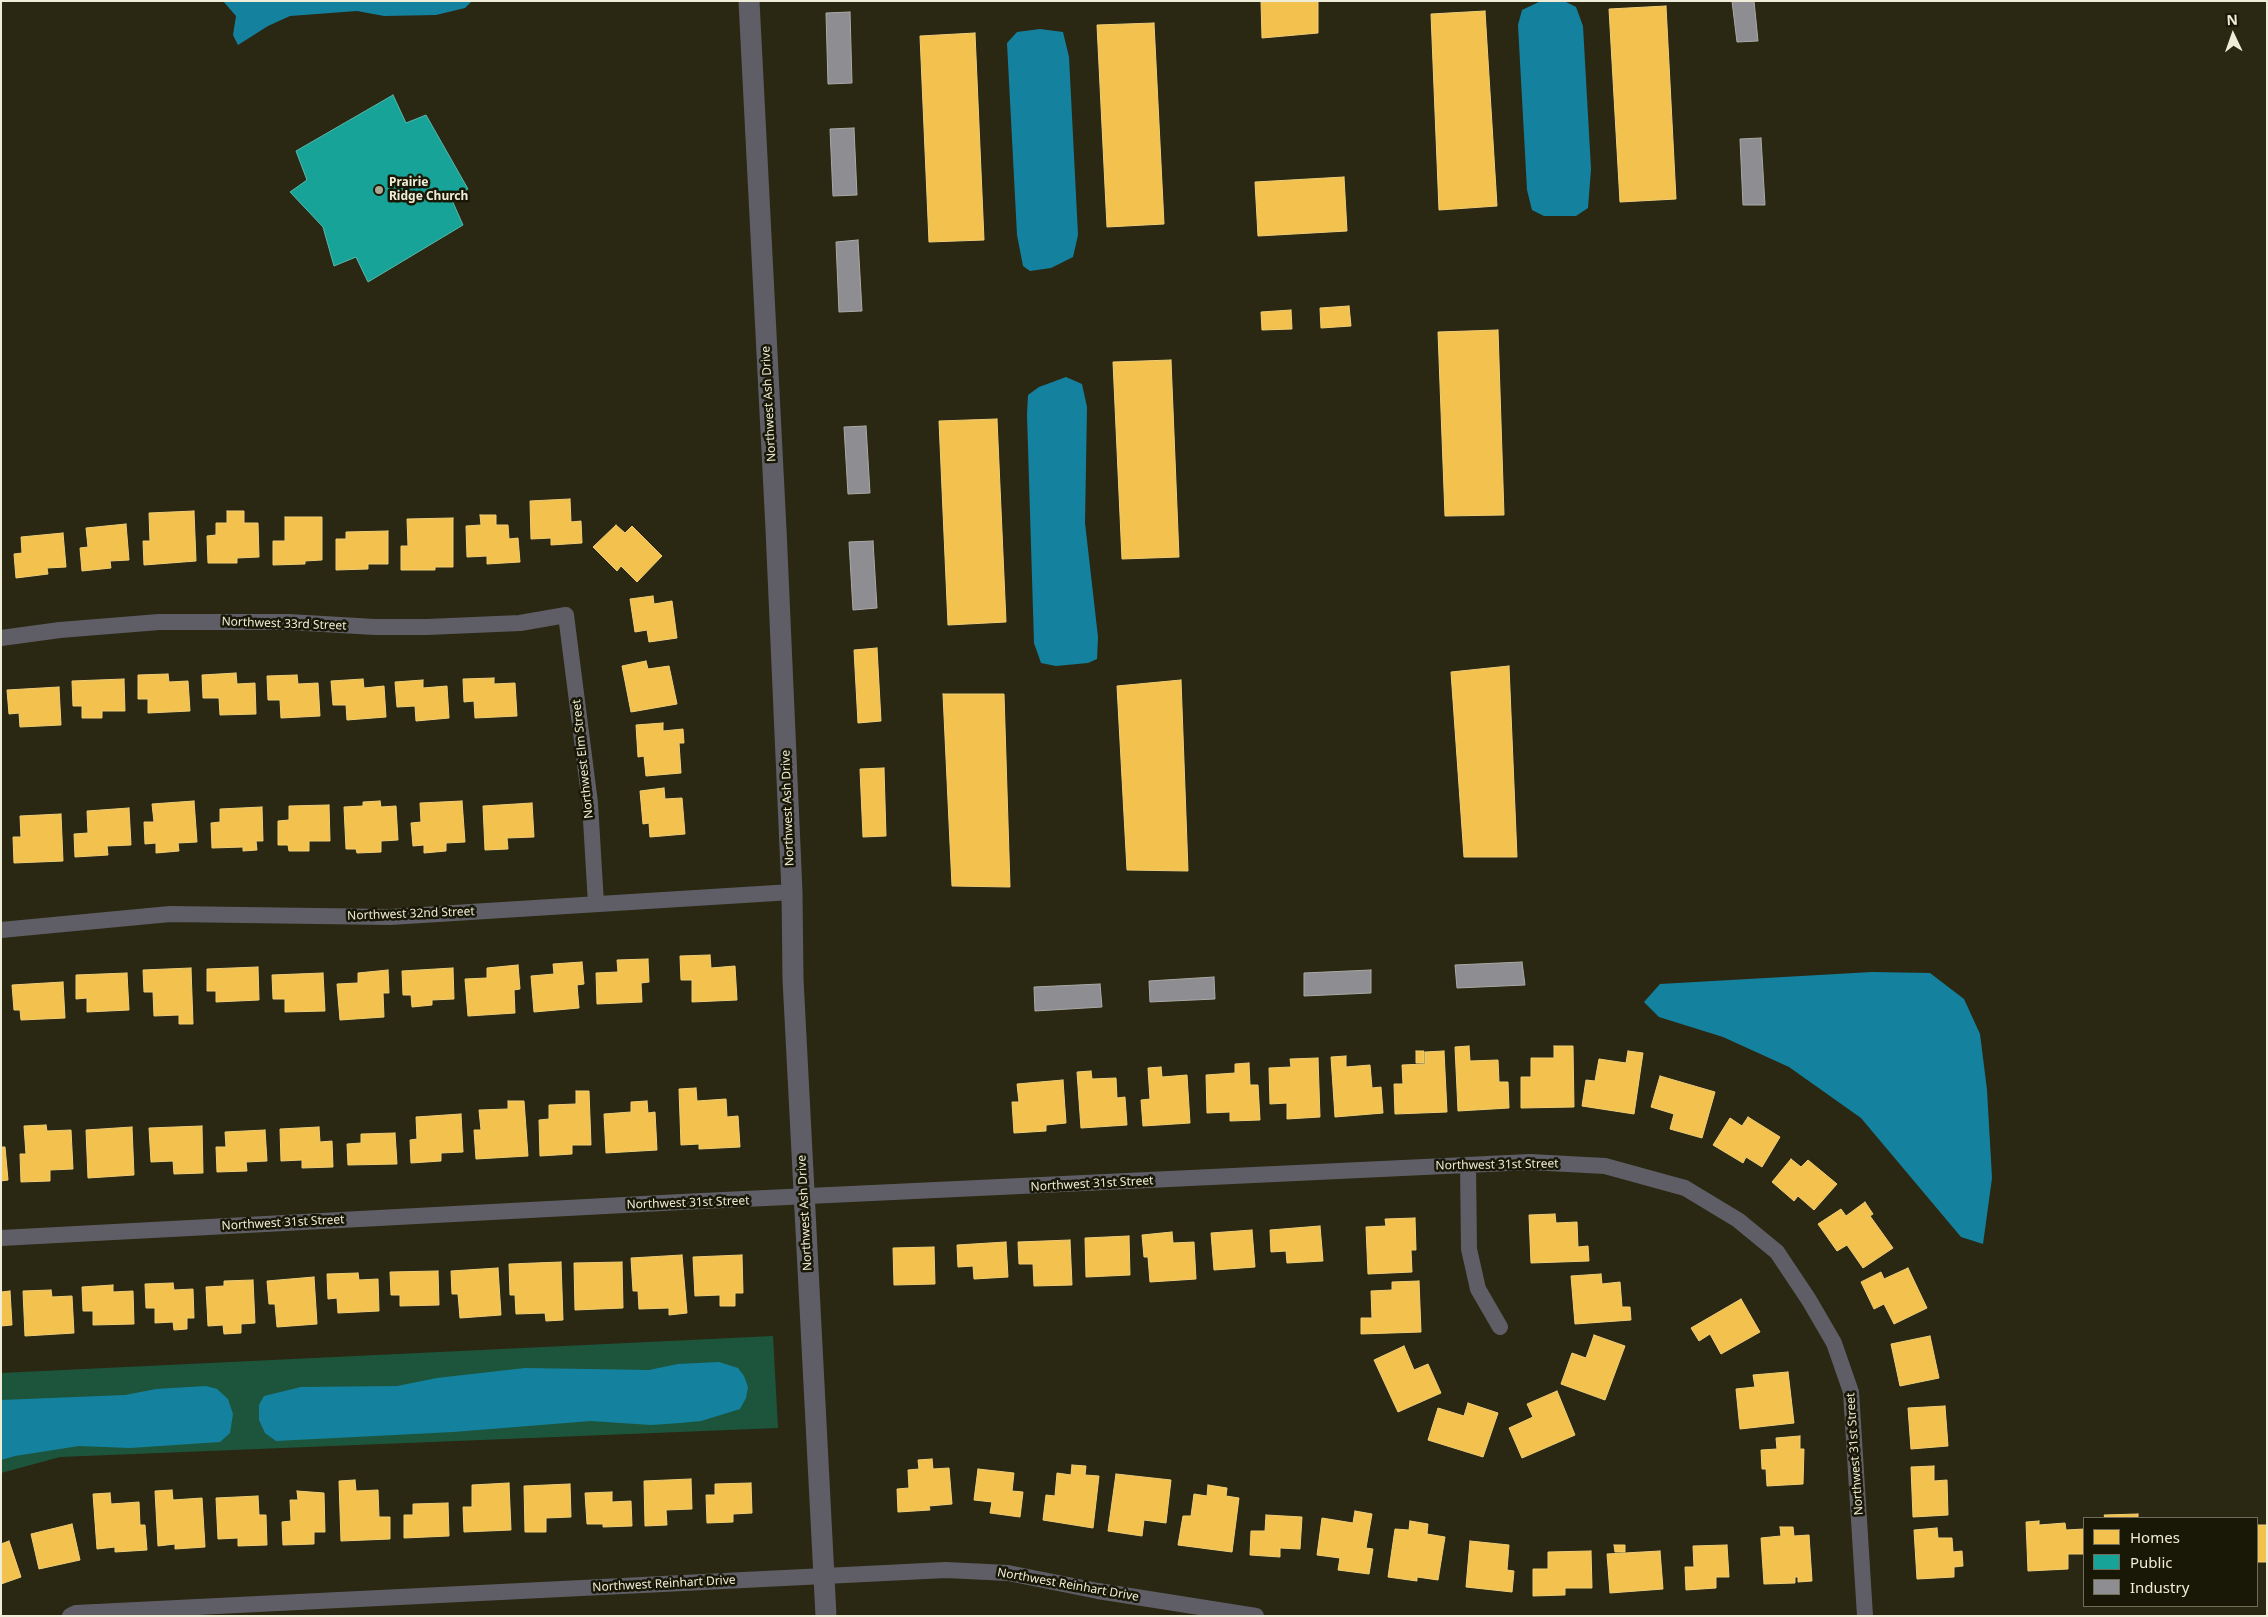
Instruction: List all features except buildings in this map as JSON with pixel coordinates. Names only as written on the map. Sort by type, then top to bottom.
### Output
[{"type":"street","name":"Northwest Ash Drive","points":[[749,1],[776,529],[792,892],[793,979],[826,1616]]},
{"type":"street","name":"Northwest 33rd Street","points":[[1,638],[60,630],[159,622],[288,622],[375,627],[427,627],[520,623],[566,615]]},
{"type":"street","name":"Northwest Elm Street","points":[[566,615],[590,803],[596,904]]},
{"type":"street","name":"Northwest 32nd Street","points":[[1,930],[170,914],[390,917],[792,892]]},
{"type":"street","name":"Northwest 31st Street","points":[[1,1238],[681,1202],[804,1198],[1530,1162],[1605,1166],[1685,1188],[1738,1220],[1777,1252],[1809,1300],[1834,1343],[1851,1392],[1865,1616]]},
{"type":"street","points":[[1468,1165],[1469,1249],[1478,1289],[1500,1328]]},
{"type":"street","name":"Northwest Reinhart Drive","points":[[70,1616],[76,1613],[946,1570],[1008,1573],[1098,1591],[1256,1616]]},
{"type":"green space","points":[[773,1336],[778,1428],[60,1457],[1,1473],[1,1373]]},
{"type":"water","points":[[223,1],[472,1],[465,8],[436,15],[384,16],[357,11],[290,16],[268,26],[238,45],[233,35],[236,16]]},
{"type":"water","points":[[1541,1],[1564,1],[1576,7],[1583,26],[1591,169],[1588,208],[1576,216],[1544,216],[1532,210],[1527,190],[1518,25],[1522,10]]},
{"type":"water","points":[[1040,29],[1063,32],[1069,57],[1078,235],[1073,257],[1051,268],[1030,271],[1023,266],[1017,235],[1007,43],[1017,32]]},
{"type":"water","points":[[1066,377],[1082,384],[1087,407],[1085,523],[1098,637],[1097,659],[1088,663],[1056,666],[1041,663],[1034,643],[1027,415],[1028,395],[1039,387]]},
{"type":"water","points":[[1872,972],[1930,973],[1964,999],[1980,1034],[1987,1090],[1992,1178],[1983,1244],[1961,1237],[1861,1118],[1789,1067],[1723,1037],[1659,1017],[1644,1002],[1660,984]]},
{"type":"water","points":[[719,1362],[738,1368],[744,1376],[748,1387],[746,1398],[740,1409],[701,1421],[651,1425],[591,1421],[453,1432],[276,1441],[265,1433],[259,1420],[259,1405],[264,1396],[301,1387],[397,1386],[437,1378],[525,1368],[649,1370],[678,1364]]},
{"type":"water","points":[[206,1386],[217,1389],[228,1399],[233,1414],[230,1433],[220,1442],[130,1448],[79,1446],[1,1460],[1,1400],[125,1395],[156,1389]]},
{"type":"place","name":"Prairie Ridge Church","points":[[379,190]]}]
